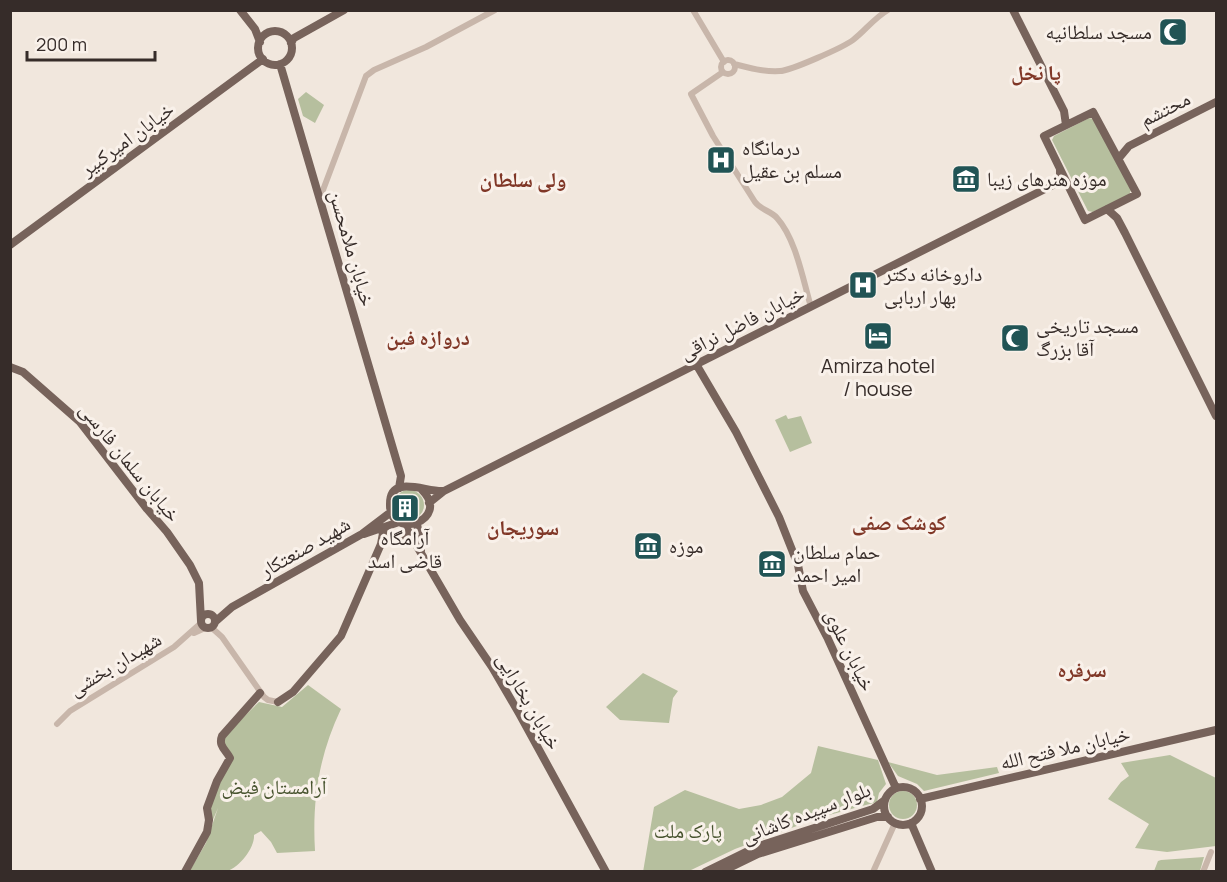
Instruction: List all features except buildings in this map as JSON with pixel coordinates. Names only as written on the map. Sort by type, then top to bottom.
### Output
[{"type":"main road","points":[[240,10],[255,29],[260,42],[259,51],[262,59],[269,63],[280,64],[291,54],[289,40],[279,31],[266,34],[255,29]]},
{"type":"main road","points":[[289,40],[293,35],[339,10]]},
{"type":"main road","points":[[289,40],[344,10]]},
{"type":"main road","points":[[1015,11],[1064,111],[1066,125]]},
{"type":"main road","points":[[260,42],[266,34]]},
{"type":"main road","name":"خیابان امیرکبیر","points":[[10,245],[262,59]]},
{"type":"main road","name":"خیابان ملامحسن","points":[[280,64],[401,476]]},
{"type":"main road","name":"محتشم","points":[[1119,158],[1129,146],[1216,102]]},
{"type":"main road","points":[[1064,111],[1076,120]]},
{"type":"main road","points":[[1093,112],[1137,194],[1085,220],[1044,136],[1076,120],[1093,112]]},
{"type":"main road","name":"محتشم","points":[[1112,146],[1129,146]]},
{"type":"main road","points":[[1060,169],[1060,176],[1055,184],[1069,187]]},
{"type":"main road","name":"خیابان فاضل نراقی","points":[[429,503],[444,491],[1055,184]]},
{"type":"main road","points":[[1111,207],[1216,416]]},
{"type":"main road","name":"خیابان علوی","points":[[696,364],[736,432],[779,517],[798,565],[803,591],[828,639],[896,788]]},
{"type":"main road","name":"خیابان سلمان فارسی","points":[[10,367],[23,372],[90,433],[167,532],[194,574],[199,583],[200,597],[209,622]]},
{"type":"main road","points":[[362,534],[401,523],[417,524],[428,513],[429,503],[426,493],[401,476],[399,488],[391,499],[391,512],[401,523]]},
{"type":"main road","points":[[399,488],[412,485]]},
{"type":"main road","points":[[422,490],[444,491]]},
{"type":"main road","name":"شهید صنعتکار","points":[[209,622],[362,534],[391,512]]},
{"type":"main road","name":"خیابان بخارایی","points":[[401,523],[520,715],[606,871]]},
{"type":"main road","name":"خیابان بخارایی","points":[[417,524],[421,552]]},
{"type":"main road","points":[[278,702],[293,692],[341,636],[381,544],[384,528]]},
{"type":"main road","points":[[381,544],[395,536],[402,535],[414,542]]},
{"type":"main road","points":[[184,872],[207,832],[209,820],[207,807],[217,781],[230,758],[221,746],[222,736],[260,693]]},
{"type":"main road","name":"خیابان ملا فتح الله","points":[[920,799],[1216,730]]},
{"type":"main road","points":[[896,788],[910,789],[920,799],[922,804],[919,815],[911,823],[895,823],[888,817],[884,806],[885,800],[896,788]]},
{"type":"main road","name":"بلوار سپیده کاشانی","points":[[705,872],[756,847],[873,808],[885,800]]},
{"type":"main road","name":"بلوار سپیده کاشانی","points":[[721,872],[758,854],[877,818],[888,817]]},
{"type":"main road","points":[[911,823],[932,872]]},
{"type":"street","points":[[320,198],[366,76],[462,29],[495,10]]},
{"type":"street","points":[[693,10],[724,62]]},
{"type":"street","points":[[724,62],[730,61],[764,71],[783,71],[793,68],[849,42],[879,13],[888,10]]},
{"type":"street","points":[[723,72],[721,66],[724,62]]},
{"type":"street","points":[[723,72],[732,73],[735,69],[734,64]]},
{"type":"street","points":[[723,72],[691,94],[713,136],[758,205],[776,217],[787,232],[811,307]]},
{"type":"street","points":[[209,622],[222,637],[260,693],[268,700],[278,702]]},
{"type":"street","name":"شهیدان بخشی","points":[[57,724],[70,711],[174,647],[209,622]]},
{"type":"street","points":[[873,872],[895,823]]},
{"type":"street","points":[[1203,872],[1211,852]]},
{"type":"green space","points":[[306,92],[324,105],[315,123],[303,116],[298,99]]},
{"type":"green space","points":[[1089,118],[1093,119],[1131,190],[1129,195],[1093,212],[1088,211],[1052,140],[1054,136]]},
{"type":"green space","points":[[786,415],[788,419],[801,416],[812,443],[790,452],[775,420]]},
{"type":"green space","points":[[409,490],[420,494],[424,505],[420,516],[409,520],[398,516],[394,505],[398,494]]},
{"type":"green space","points":[[643,673],[678,691],[673,698],[669,723],[620,720],[606,707]]},
{"type":"green space","name":"آرامستان فیض","points":[[308,685],[341,709],[322,761],[316,796],[315,851],[277,853],[261,831],[254,835],[246,856],[232,869],[219,872],[189,872],[206,843],[218,808],[212,822],[209,808],[229,762],[221,742],[224,736],[259,702],[282,707]]},
{"type":"green space","name":"پارک ملت","points":[[818,746],[878,760],[886,784],[879,793],[877,802],[818,818],[735,849],[689,871],[643,872],[654,807],[685,790],[739,809],[761,805],[782,797],[811,773]]},
{"type":"green space","points":[[1170,755],[1216,778],[1216,846],[1167,852],[1135,848],[1149,824],[1108,799],[1121,782],[1129,776],[1121,763]]},
{"type":"green space","points":[[888,762],[937,775],[997,767],[999,773],[924,791],[917,784],[898,776]]},
{"type":"green space","points":[[903,791],[913,795],[917,805],[913,815],[903,819],[893,815],[889,805],[893,795]]},
{"type":"green space","points":[[1204,857],[1200,871],[1154,871],[1158,861],[1161,860]]},
{"type":"place","name":"مسجد سلطانیه","points":[[1173,32]]},
{"type":"place","name":"درمانگاه مسلم بن عقیل","points":[[721,160]]},
{"type":"place","name":"موزه هنرهای زیبا","points":[[966,179]]},
{"type":"place","name":"داروخانه دکتر بهار اربابی","points":[[863,285]]},
{"type":"place","name":"Amirza hotel / house","points":[[878,336]]},
{"type":"place","name":"مسجد تاریخی آقا بزرگ","points":[[1015,338]]},
{"type":"place","name":"آرامگاه قاضی اسد","points":[[405,508]]},
{"type":"place","name":"موزه","points":[[648,546]]},
{"type":"place","name":"حمام سلطان امیر احمد","points":[[772,564]]},
{"type":"district","name":"پا نخل","points":[[1036,73]]},
{"type":"district","name":"ولی سلطان","points":[[523,180]]},
{"type":"district","name":"دروازه فین","points":[[428,338]]},
{"type":"district","name":"کوشک صفی","points":[[899,523]]},
{"type":"district","name":"سوریجان","points":[[523,528]]},
{"type":"district","name":"سرفره","points":[[1082,670]]}]
